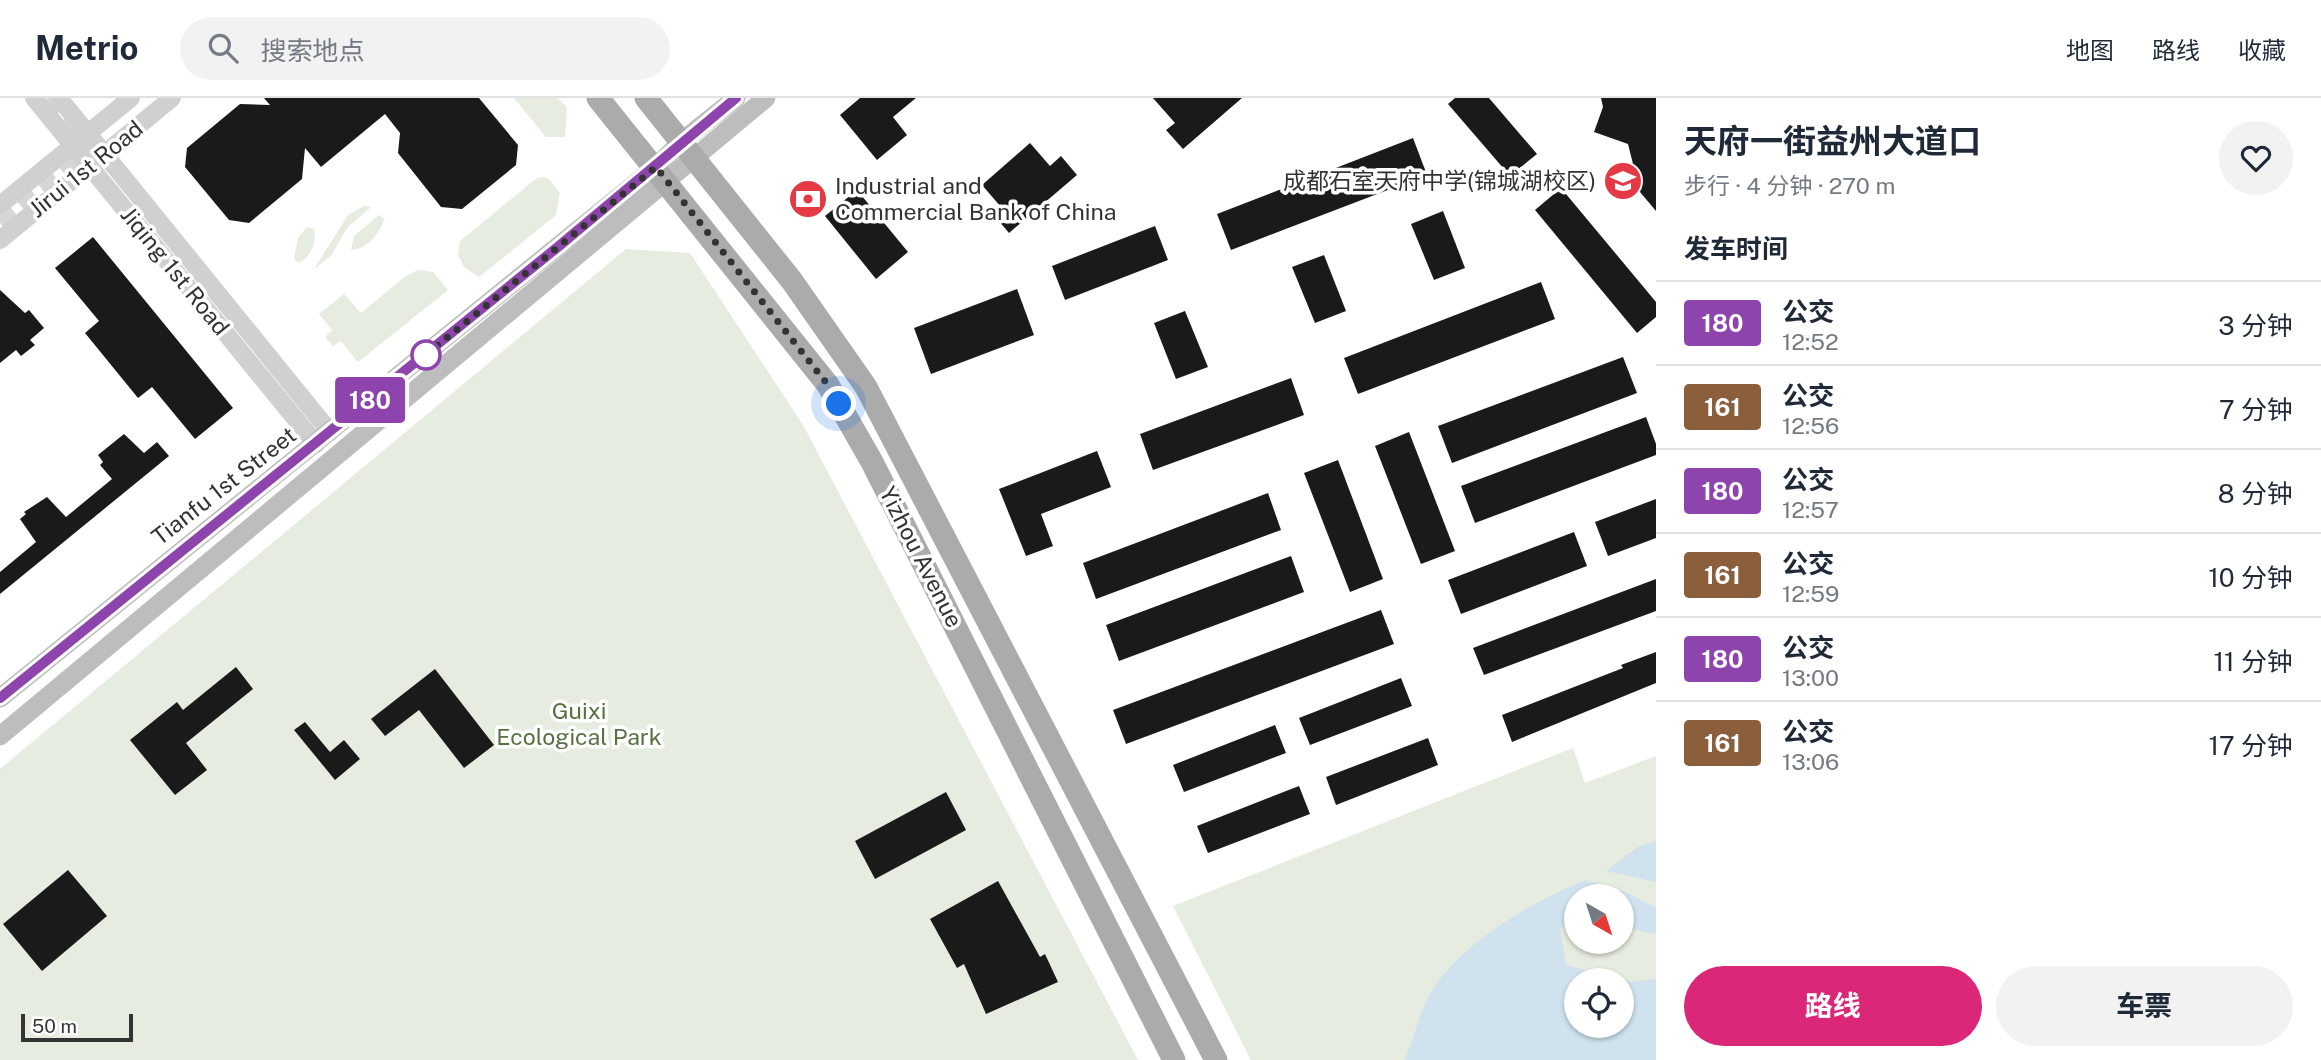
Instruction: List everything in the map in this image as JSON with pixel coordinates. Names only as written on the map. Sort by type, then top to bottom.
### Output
[{"type":"main road","name":"Yizhou Avenue","points":[[598,98],[828,385],[873,462],[1174,1060]]},
{"type":"main road","name":"Yizhou Avenue","points":[[646,98],[792,281],[866,387],[1216,1060]]},
{"type":"main road","name":"Tianfu 1st Street","points":[[0,736],[662,175],[736,98]]},
{"type":"main road","name":"Tianfu 1st Street","points":[[687,150],[766,98]]},
{"type":"main road","name":"Tianfu 1st Street","points":[[0,698],[323,438],[662,175]]},
{"type":"street","name":"Jiqing 1st Road","points":[[34,98],[323,438]]},
{"type":"street","name":"Jiqing 1st Road","points":[[59,98],[323,438]]},
{"type":"street","name":"Jirui 1st Road","points":[[0,205],[131,98]]},
{"type":"street","name":"Jirui 1st Road","points":[[0,240],[172,98]]},
{"type":"green space","points":[[514,98],[558,98],[567,108],[565,137],[546,137]]},
{"type":"green space","points":[[537,178],[549,179],[560,193],[556,215],[479,277],[464,267],[458,255],[460,241]]},
{"type":"green space","points":[[364,206],[371,207],[347,228],[331,256],[314,269],[348,215]]},
{"type":"green space","points":[[379,215],[384,219],[376,235],[362,247],[351,250],[354,236]]},
{"type":"green space","points":[[307,227],[314,229],[314,243],[307,257],[299,263],[294,259],[298,238]]},
{"type":"green space","name":"Guixi Ecological Park","points":[[626,249],[690,253],[803,425],[1138,1060],[0,1060],[0,769]]},
{"type":"green space","points":[[418,270],[433,272],[448,290],[358,362],[341,341],[333,346],[325,337],[332,330],[319,314],[344,294],[361,313],[406,276]]},
{"type":"green space","points":[[1573,748],[1585,783],[1656,756],[1656,1060],[1251,1060],[1173,906]]},
{"type":"water","points":[[1656,841],[1656,882],[1606,871],[1638,847]]},
{"type":"water","points":[[1586,880],[1599,884],[1576,884]]},
{"type":"water","points":[[1564,889],[1564,926],[1560,928],[1564,954],[1566,965],[1577,968],[1564,968],[1564,1038],[1634,1038],[1634,982],[1656,979],[1656,1060],[1405,1060],[1424,1005],[1446,972],[1481,939]]},
{"type":"water","points":[[1634,896],[1656,908],[1656,934],[1634,929]]},
{"type":"building","points":[[264,98],[479,98],[518,145],[516,165],[462,209],[441,207],[398,153],[400,133],[385,114],[321,167],[305,148],[302,179],[249,223],[229,220],[185,167],[187,148],[240,104],[270,105]]},
{"type":"building","points":[[860,98],[916,98],[893,117],[907,135],[877,160],[840,115]]},
{"type":"building","points":[[1153,98],[1242,98],[1183,149],[1166,130],[1175,123]]},
{"type":"building","points":[[1455,98],[1489,98],[1537,154],[1510,176],[1448,104]]},
{"type":"building","points":[[1601,98],[1656,98],[1656,211],[1640,192],[1628,144],[1594,132],[1603,107]]},
{"type":"building","points":[[1413,138],[1427,175],[1231,250],[1217,214]]},
{"type":"building","points":[[1030,143],[1050,166],[1061,156],[1077,175],[1009,233],[993,214],[1001,207],[982,185]]},
{"type":"building","points":[[1561,188],[1656,302],[1656,317],[1637,333],[1535,210]]},
{"type":"building","points":[[857,190],[908,252],[876,279],[825,216]]},
{"type":"building","points":[[1443,211],[1465,268],[1434,280],[1411,224]]},
{"type":"building","points":[[1155,226],[1168,260],[1065,300],[1052,266]]},
{"type":"building","points":[[93,237],[233,408],[195,439],[152,387],[138,398],[85,333],[99,321],[55,268]]},
{"type":"building","points":[[1324,255],[1346,311],[1315,323],[1292,267]]},
{"type":"building","points":[[1541,282],[1555,319],[1358,394],[1344,358]]},
{"type":"building","points":[[1017,289],[1034,335],[931,374],[914,328]]},
{"type":"building","points":[[0,290],[25,313],[29,310],[44,328],[30,340],[35,345],[21,356],[16,350],[0,363]]},
{"type":"building","points":[[1185,311],[1208,367],[1176,379],[1154,323]]},
{"type":"building","points":[[1623,357],[1637,393],[1452,463],[1438,426]]},
{"type":"building","points":[[1291,378],[1304,415],[1153,470],[1140,434]]},
{"type":"building","points":[[1646,417],[1656,444],[1656,455],[1475,523],[1461,486]]},
{"type":"building","points":[[1409,432],[1455,551],[1421,564],[1375,446]]},
{"type":"building","points":[[124,434],[144,453],[157,442],[169,456],[0,594],[0,572],[36,542],[20,519],[26,514],[24,512],[47,497],[66,517],[112,479],[100,465],[103,462],[98,455]]},
{"type":"building","points":[[1097,451],[1111,487],[1041,514],[1053,546],[1026,556],[999,489]]},
{"type":"building","points":[[1338,460],[1383,579],[1350,592],[1304,473]]},
{"type":"building","points":[[1268,493],[1281,530],[1096,599],[1083,563]]},
{"type":"building","points":[[1656,499],[1656,538],[1608,556],[1595,522]]},
{"type":"building","points":[[1574,532],[1587,566],[1461,614],[1448,580]]},
{"type":"building","points":[[1291,556],[1304,592],[1119,661],[1106,625]]},
{"type":"building","points":[[1656,579],[1656,611],[1484,675],[1473,648]]},
{"type":"building","points":[[1381,610],[1394,644],[1126,744],[1113,710]]},
{"type":"building","points":[[1656,652],[1656,683],[1512,742],[1502,715],[1623,668],[1621,665]]},
{"type":"building","points":[[236,667],[253,689],[186,743],[207,770],[175,795],[130,740],[177,702],[183,710]]},
{"type":"building","points":[[435,669],[494,745],[464,768],[419,710],[385,736],[371,719]]},
{"type":"building","points":[[1401,678],[1412,706],[1310,745],[1299,718]]},
{"type":"building","points":[[305,722],[330,752],[344,740],[360,759],[335,780],[294,730]]},
{"type":"building","points":[[1275,725],[1286,753],[1184,792],[1173,765]]},
{"type":"building","points":[[1428,738],[1438,765],[1336,805],[1326,777]]},
{"type":"building","points":[[1299,786],[1310,814],[1208,853],[1197,826]]},
{"type":"building","points":[[946,792],[966,830],[875,879],[855,841]]},
{"type":"building","points":[[68,870],[107,916],[42,971],[3,924]]},
{"type":"building","points":[[998,881],[1040,957],[1045,954],[1058,982],[986,1014],[964,964],[957,968],[930,919]]},
{"type":"tunnel","points":[[0,223],[88,149],[47,98]]},
{"type":"bus line","name":"180","points":[[0,698],[656,167],[681,142],[736,98]]},
{"type":"place","name":"成都石室天府中学(锦城湖校区)","points":[[1623,181]]},
{"type":"place","name":"Industrial and Commercial Bank of China","points":[[808,199]]},
{"type":"route","points":[[426,355],[417,362],[656,167],[828,385],[839,404]]}]
